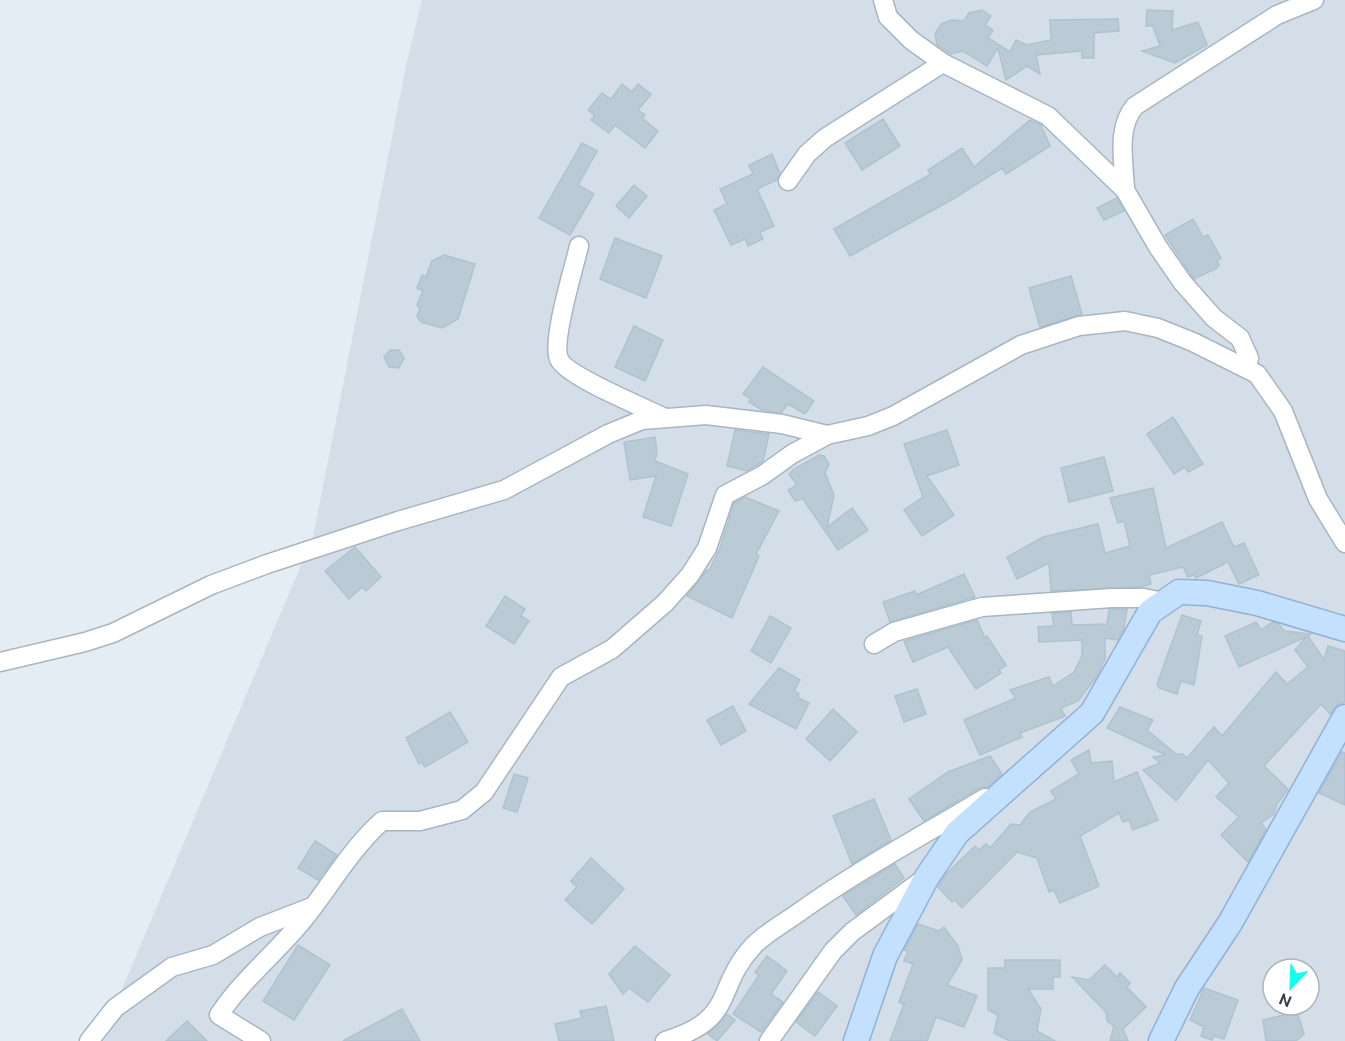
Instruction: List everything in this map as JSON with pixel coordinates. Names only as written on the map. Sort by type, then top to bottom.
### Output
[{"type":"main road","points":[[855,1041],[885,957],[927,877],[957,833],[1092,713],[1150,612],[1179,592],[1207,593],[1257,603],[1345,629]]},
{"type":"main road","points":[[1161,1041],[1187,988],[1230,923],[1345,717]]},
{"type":"street","points":[[883,0],[888,17],[911,40],[943,63],[1048,116],[1125,190],[1158,248],[1183,284],[1214,318],[1240,338],[1249,358],[1247,368]]},
{"type":"street","points":[[1125,190],[1123,127],[1126,116],[1135,106],[1277,15],[1314,0]]},
{"type":"street","points":[[788,181],[807,154],[825,138],[943,63]]},
{"type":"street","points":[[579,246],[559,328],[557,352],[559,361],[578,376],[663,417]]},
{"type":"street","points":[[261,1041],[219,1016],[232,995],[268,960],[313,906],[362,839],[382,821],[420,821],[462,810],[484,792],[561,677],[620,642],[665,603],[690,575],[707,548],[725,495],[764,475],[792,454],[827,435],[868,426],[893,416],[1021,345],[1079,326],[1125,321],[1141,324],[1193,342],[1257,374],[1283,411],[1318,499],[1345,543]]},
{"type":"street","points":[[0,662],[113,633],[211,585],[267,564],[364,531],[504,490],[608,434],[642,420],[705,415],[782,423],[827,435]]},
{"type":"street","points":[[873,644],[894,632],[982,607],[1112,598],[1144,598],[1163,602]]},
{"type":"street","points":[[665,1041],[698,1029],[713,1017],[737,970],[755,944],[852,876],[1010,784]]},
{"type":"street","points":[[769,1041],[815,973],[839,945],[852,932],[927,877]]},
{"type":"street","points":[[89,1041],[115,1008],[172,968],[213,955],[260,927],[313,906]]},
{"type":"shaded area","points":[[422,0],[1345,0],[1345,1041],[100,1041],[313,537],[407,61]]},
{"type":"building","points":[[982,10],[991,16],[985,25],[993,30],[988,38],[1010,52],[1016,40],[1027,45],[1051,40],[1050,20],[1118,19],[1119,31],[1094,33],[1094,58],[1082,58],[1082,51],[1036,55],[1040,74],[1027,66],[1006,80],[998,48],[987,66],[963,51],[951,54],[937,45],[935,34],[941,24],[952,20],[964,21],[969,13]]},
{"type":"building","points":[[1147,10],[1173,11],[1172,30],[1198,22],[1207,45],[1175,63],[1142,51],[1160,46],[1153,26],[1146,26]]},
{"type":"building","points":[[622,84],[632,92],[638,84],[651,94],[638,110],[645,115],[642,118],[658,131],[645,148],[615,125],[609,133],[591,120],[595,115],[588,110],[602,93],[611,99]]},
{"type":"building","points":[[883,119],[900,146],[862,170],[845,143]]},
{"type":"building","points":[[1030,120],[1041,125],[1050,146],[1006,174],[1002,168],[953,199],[850,256],[834,229],[931,174],[928,170],[962,148],[974,167]]},
{"type":"building","points":[[582,143],[597,151],[578,185],[594,194],[570,235],[539,218]]},
{"type":"building","points":[[772,154],[780,173],[777,180],[757,189],[774,226],[760,232],[763,239],[748,246],[745,239],[731,245],[714,210],[727,204],[720,189],[753,174],[749,165]]},
{"type":"building","points":[[634,185],[647,196],[629,218],[616,206]]},
{"type":"building","points":[[1117,198],[1124,211],[1104,220],[1097,208]]},
{"type":"building","points":[[1193,219],[1203,237],[1208,235],[1221,258],[1217,261],[1219,265],[1217,268],[1194,279],[1165,235]]},
{"type":"building","points":[[615,238],[662,256],[646,298],[600,279]]},
{"type":"building","points":[[444,255],[475,264],[458,319],[442,328],[421,322],[417,316],[420,309],[417,305],[423,291],[417,288],[422,275],[426,277],[432,261]]},
{"type":"building","points":[[1071,276],[1082,314],[1040,327],[1029,288]]},
{"type":"building","points":[[634,326],[663,340],[645,381],[615,367]]},
{"type":"building","points":[[390,350],[399,350],[404,358],[399,368],[389,367],[384,357]]},
{"type":"building","points":[[763,367],[814,401],[805,414],[788,404],[781,413],[762,410],[749,402],[751,399],[743,394]]},
{"type":"building","points":[[1173,417],[1203,464],[1188,472],[1185,467],[1174,474],[1147,434]]},
{"type":"building","points":[[735,430],[769,434],[763,461],[747,471],[727,466]]},
{"type":"building","points":[[947,430],[959,465],[927,476],[954,515],[922,536],[904,510],[923,497],[904,444]]},
{"type":"building","points":[[655,437],[657,452],[655,461],[688,474],[671,526],[643,517],[656,476],[630,480],[624,442]]},
{"type":"building","points":[[819,455],[824,456],[829,464],[825,473],[834,495],[827,527],[852,508],[868,530],[838,550],[803,499],[795,501],[788,490],[797,485],[789,474]]},
{"type":"building","points":[[1104,457],[1113,491],[1069,502],[1061,468]]},
{"type":"building","points":[[1153,488],[1166,548],[1222,522],[1234,547],[1244,543],[1259,575],[1239,584],[1228,562],[1196,578],[1194,575],[1188,577],[1183,567],[1149,575],[1151,584],[1141,587],[1051,591],[1049,563],[1017,579],[1007,557],[1043,537],[1098,524],[1105,553],[1130,546],[1124,521],[1118,523],[1110,498]]},
{"type":"building","points":[[745,497],[779,511],[756,554],[759,556],[732,618],[687,596],[707,570],[709,571],[720,548],[734,503]]},
{"type":"building","points":[[355,547],[381,577],[366,591],[362,587],[349,599],[325,571]]},
{"type":"building","points":[[964,574],[975,597],[890,622],[883,602],[915,591],[916,595]]},
{"type":"building","points":[[505,596],[525,609],[521,616],[529,621],[514,644],[486,626]]},
{"type":"building","points":[[1109,609],[1127,609],[1124,628],[1118,640],[1105,638],[1105,659],[1097,676],[1078,701],[1061,708],[1065,716],[1020,733],[1022,737],[980,755],[964,720],[1016,698],[1010,690],[1049,677],[1053,686],[1074,672],[1082,656],[1082,640],[1039,642],[1038,627],[1054,626],[1052,613],[1071,612],[1072,625],[1107,624]]},
{"type":"building","points":[[1182,615],[1201,621],[1197,635],[1202,636],[1194,685],[1181,681],[1177,694],[1159,688],[1157,684]]},
{"type":"building","points":[[770,616],[791,628],[771,663],[751,651]]},
{"type":"building","points":[[977,620],[985,638],[987,636],[1006,665],[999,670],[1001,673],[976,689],[948,647],[913,662],[904,641]]},
{"type":"building","points":[[1256,622],[1261,630],[1273,622],[1279,624],[1284,631],[1311,634],[1308,636],[1324,660],[1328,646],[1345,651],[1345,702],[1337,705],[1330,714],[1321,704],[1264,766],[1288,789],[1277,804],[1274,814],[1261,823],[1266,829],[1248,862],[1221,835],[1239,817],[1216,797],[1229,783],[1208,760],[1176,801],[1143,770],[1160,763],[1153,757],[1166,755],[1107,728],[1120,707],[1153,720],[1147,730],[1176,754],[1182,754],[1187,758],[1214,727],[1222,736],[1276,672],[1287,684],[1308,667],[1295,650],[1306,637],[1239,667],[1225,636]]},
{"type":"building","points":[[779,668],[800,680],[794,691],[799,694],[797,697],[809,703],[796,729],[749,704]]},
{"type":"building","points":[[917,689],[926,714],[904,722],[895,696]]},
{"type":"building","points":[[733,706],[746,731],[721,745],[707,720]]},
{"type":"building","points":[[833,709],[857,732],[830,761],[806,739]]},
{"type":"building","points":[[450,712],[468,742],[425,767],[422,762],[419,764],[406,738]]},
{"type":"building","points":[[1089,750],[1091,763],[1112,761],[1114,782],[1137,772],[1158,820],[1133,830],[1129,820],[1123,822],[1119,813],[1080,836],[1099,886],[1060,903],[1054,890],[1049,892],[1037,858],[1017,852],[962,908],[955,900],[952,902],[938,887],[947,873],[975,846],[979,850],[986,844],[990,848],[1011,824],[1020,825],[1030,812],[1056,799],[1051,791],[1079,774],[1071,760]]},
{"type":"building","points":[[1342,752],[1345,753],[1345,805],[1319,793]]},
{"type":"building","points":[[990,756],[1002,774],[987,787],[979,788],[924,821],[909,799],[948,772]]},
{"type":"building","points":[[514,774],[528,778],[517,812],[503,808]]},
{"type":"building","points":[[874,799],[891,840],[852,864],[833,816]]},
{"type":"building","points":[[315,841],[337,855],[318,880],[298,868]]},
{"type":"building","points":[[591,858],[624,889],[592,924],[565,900],[577,887],[571,881]]},
{"type":"building","points":[[895,864],[904,878],[856,915],[843,896]]},
{"type":"building","points":[[918,924],[939,931],[944,927],[958,946],[962,960],[947,985],[977,996],[964,1027],[936,1017],[927,1041],[890,1041],[904,1004],[899,1002],[913,964],[904,961],[908,951],[904,950]]},
{"type":"building","points":[[298,945],[330,965],[294,1020],[263,1001]]},
{"type":"building","points":[[635,946],[670,975],[648,1002],[629,988],[623,994],[609,974]]},
{"type":"building","points":[[767,956],[787,971],[771,994],[783,1002],[761,1032],[733,1014],[759,975],[755,972]]},
{"type":"building","points":[[1005,960],[1060,960],[1060,977],[1053,977],[1053,989],[1028,989],[1041,1009],[1037,1031],[1055,1041],[1010,1041],[994,1033],[998,1015],[988,1010],[988,968],[1005,968]]},
{"type":"building","points":[[1105,965],[1117,977],[1120,973],[1130,983],[1127,987],[1146,1007],[1123,1029],[1128,1041],[1110,1041],[1114,1026],[1107,1021],[1106,1012],[1072,977],[1089,980]]},
{"type":"building","points":[[1204,988],[1238,1000],[1224,1039],[1214,1036],[1212,1040],[1201,1036],[1204,1027],[1190,1020]]},
{"type":"building","points":[[818,992],[837,1006],[815,1036],[796,1022]]},
{"type":"building","points":[[606,1006],[614,1041],[559,1041],[555,1024],[582,1018],[580,1011]]},
{"type":"building","points":[[402,1009],[420,1041],[343,1041]]},
{"type":"building","points":[[727,1014],[735,1020],[717,1041],[708,1034]]},
{"type":"building","points":[[1276,1017],[1299,1017],[1304,1034],[1296,1041],[1266,1041],[1263,1020]]},
{"type":"building","points":[[187,1021],[207,1041],[166,1041]]}]
